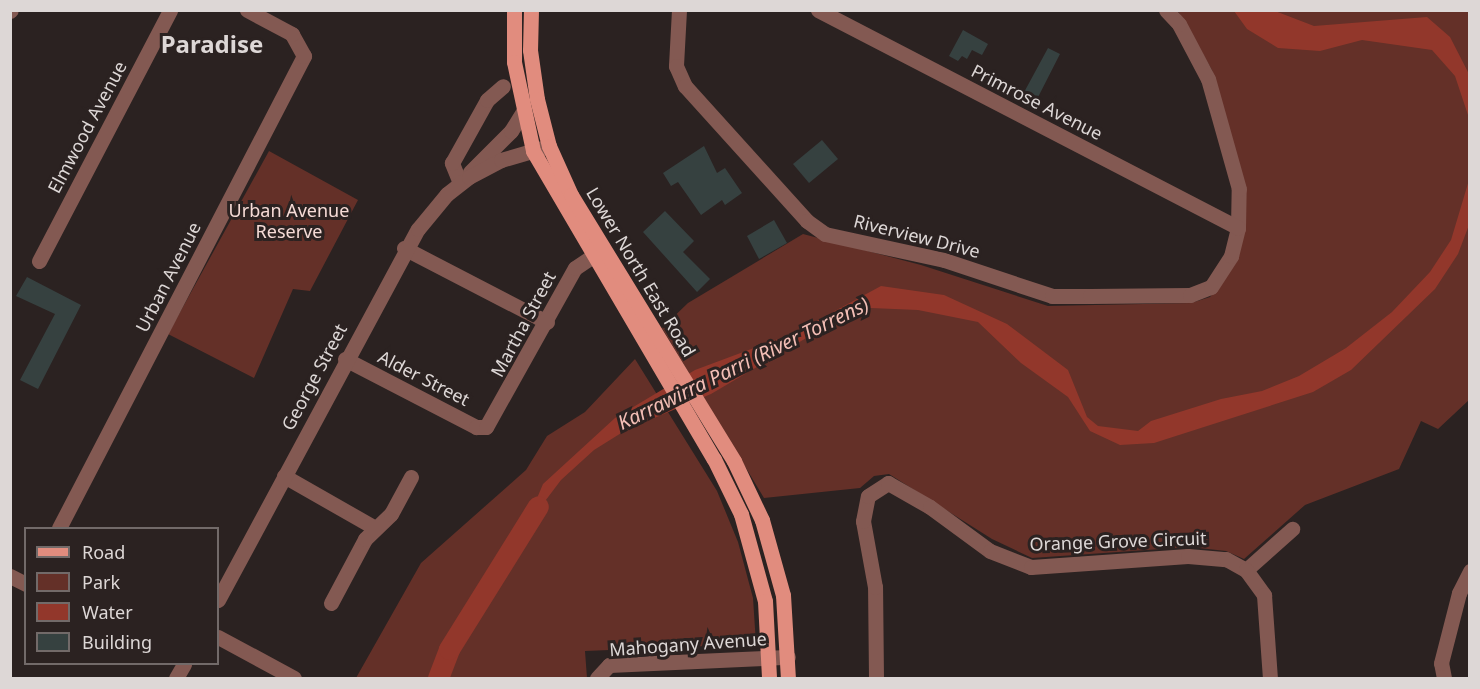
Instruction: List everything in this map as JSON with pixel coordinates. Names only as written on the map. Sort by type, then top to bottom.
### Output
[{"type":"main road","name":"Lower North East Road","points":[[514,10],[514,62],[533,151],[710,437],[746,484],[770,544],[783,595],[788,678]]},
{"type":"main road","name":"Lower North East Road","points":[[531,10],[532,63],[549,146],[598,253]]},
{"type":"main road","name":"Lower North East Road","points":[[710,437],[755,554],[765,601],[769,678]]},
{"type":"street","name":"Elmwood Avenue","points":[[39,261],[170,10]]},
{"type":"street","name":"Riverview Drive","points":[[679,10],[676,66],[685,86],[807,221],[825,234],[944,260],[1053,296],[1190,295],[1211,287],[1231,256],[1238,228],[1239,189],[1208,79],[1179,24],[1166,10]]},
{"type":"street","name":"Primrose Avenue","points":[[818,10],[1238,228]]},
{"type":"street","name":"Urban Avenue","points":[[60,527],[304,56],[299,42],[292,34],[253,12]]},
{"type":"street","points":[[460,183],[452,163],[487,100],[503,86]]},
{"type":"street","name":"George Street","points":[[219,598],[404,248],[433,209],[511,131],[523,112]]},
{"type":"street","name":"George Street","points":[[460,183],[501,160],[549,146]]},
{"type":"street","points":[[404,248],[547,322]]},
{"type":"street","name":"Martha Street","points":[[486,428],[577,265],[598,253]]},
{"type":"street","name":"Alder Street","points":[[345,359],[476,427],[486,428]]},
{"type":"street","points":[[284,476],[375,528]]},
{"type":"street","points":[[331,603],[375,528],[391,514],[411,477]]},
{"type":"street","name":"Orange Grove Circuit","points":[[876,678],[875,586],[863,521],[868,496],[888,483],[930,507],[990,551],[1031,567],[1188,556],[1226,559],[1246,570]]},
{"type":"street","points":[[1270,678],[1264,596],[1246,570],[1292,529]]},
{"type":"street","points":[[1444,678],[1441,663],[1459,593],[1470,571]]},
{"type":"street","points":[[10,576],[24,583]]},
{"type":"street","points":[[219,638],[294,678]]},
{"type":"street","name":"Mahogany Avenue","points":[[597,678],[609,665],[788,657]]},
{"type":"green space","points":[[1178,11],[1469,11],[1469,400],[1438,429],[1421,421],[1399,469],[1305,505],[1244,559],[1226,551],[1190,547],[1032,558],[992,539],[889,474],[874,476],[860,488],[764,498],[662,328],[688,303],[803,234],[921,265],[1048,306],[1191,303],[1210,297],[1224,279],[1246,193],[1212,70]]},
{"type":"green space","name":"Urban Avenue Reserve","points":[[269,151],[358,200],[310,291],[293,289],[254,378],[168,334]]},
{"type":"green space","points":[[635,359],[717,491],[738,542],[753,598],[756,644],[585,651],[587,678],[356,678],[421,563],[526,470],[547,436],[585,412]]},
{"type":"water","points":[[1234,11],[1275,11],[1314,26],[1427,17],[1450,37],[1469,74],[1469,118],[1455,76],[1432,50],[1362,40],[1320,51],[1278,48],[1247,29]]},
{"type":"water","points":[[1469,180],[1469,225],[1458,254],[1435,289],[1351,370],[1313,392],[1154,443],[1120,445],[1090,431],[1068,397],[1021,363],[978,322],[918,310],[871,308],[825,327],[711,394],[626,430],[594,450],[561,480],[524,529],[543,484],[615,418],[695,370],[794,333],[881,286],[944,295],[1007,324],[1068,370],[1087,417],[1098,426],[1138,431],[1151,421],[1221,399],[1262,391],[1299,376],[1346,348],[1392,312],[1430,272],[1451,240]]},
{"type":"building","points":[[963,30],[988,44],[982,55],[972,50],[967,59],[962,56],[958,61],[949,56]]},
{"type":"building","points":[[1048,48],[1060,54],[1032,109],[1023,104],[1025,98],[1022,96]]},
{"type":"building","points":[[822,140],[838,159],[809,183],[793,164]]},
{"type":"building","points":[[704,146],[717,173],[725,168],[742,193],[725,205],[722,200],[701,215],[678,182],[671,186],[663,173]]},
{"type":"building","points":[[665,211],[694,241],[683,252],[710,279],[697,292],[643,232]]},
{"type":"building","points":[[774,220],[787,243],[759,259],[747,236]]},
{"type":"building","points":[[27,277],[81,305],[38,389],[20,380],[55,314],[16,296]]},
{"type":"waterway","name":"Karrawirra Parri (River Torrens)","points":[[438,678],[449,649],[538,506]]},
{"type":"district","name":"Paradise","points":[[212,44]]}]
